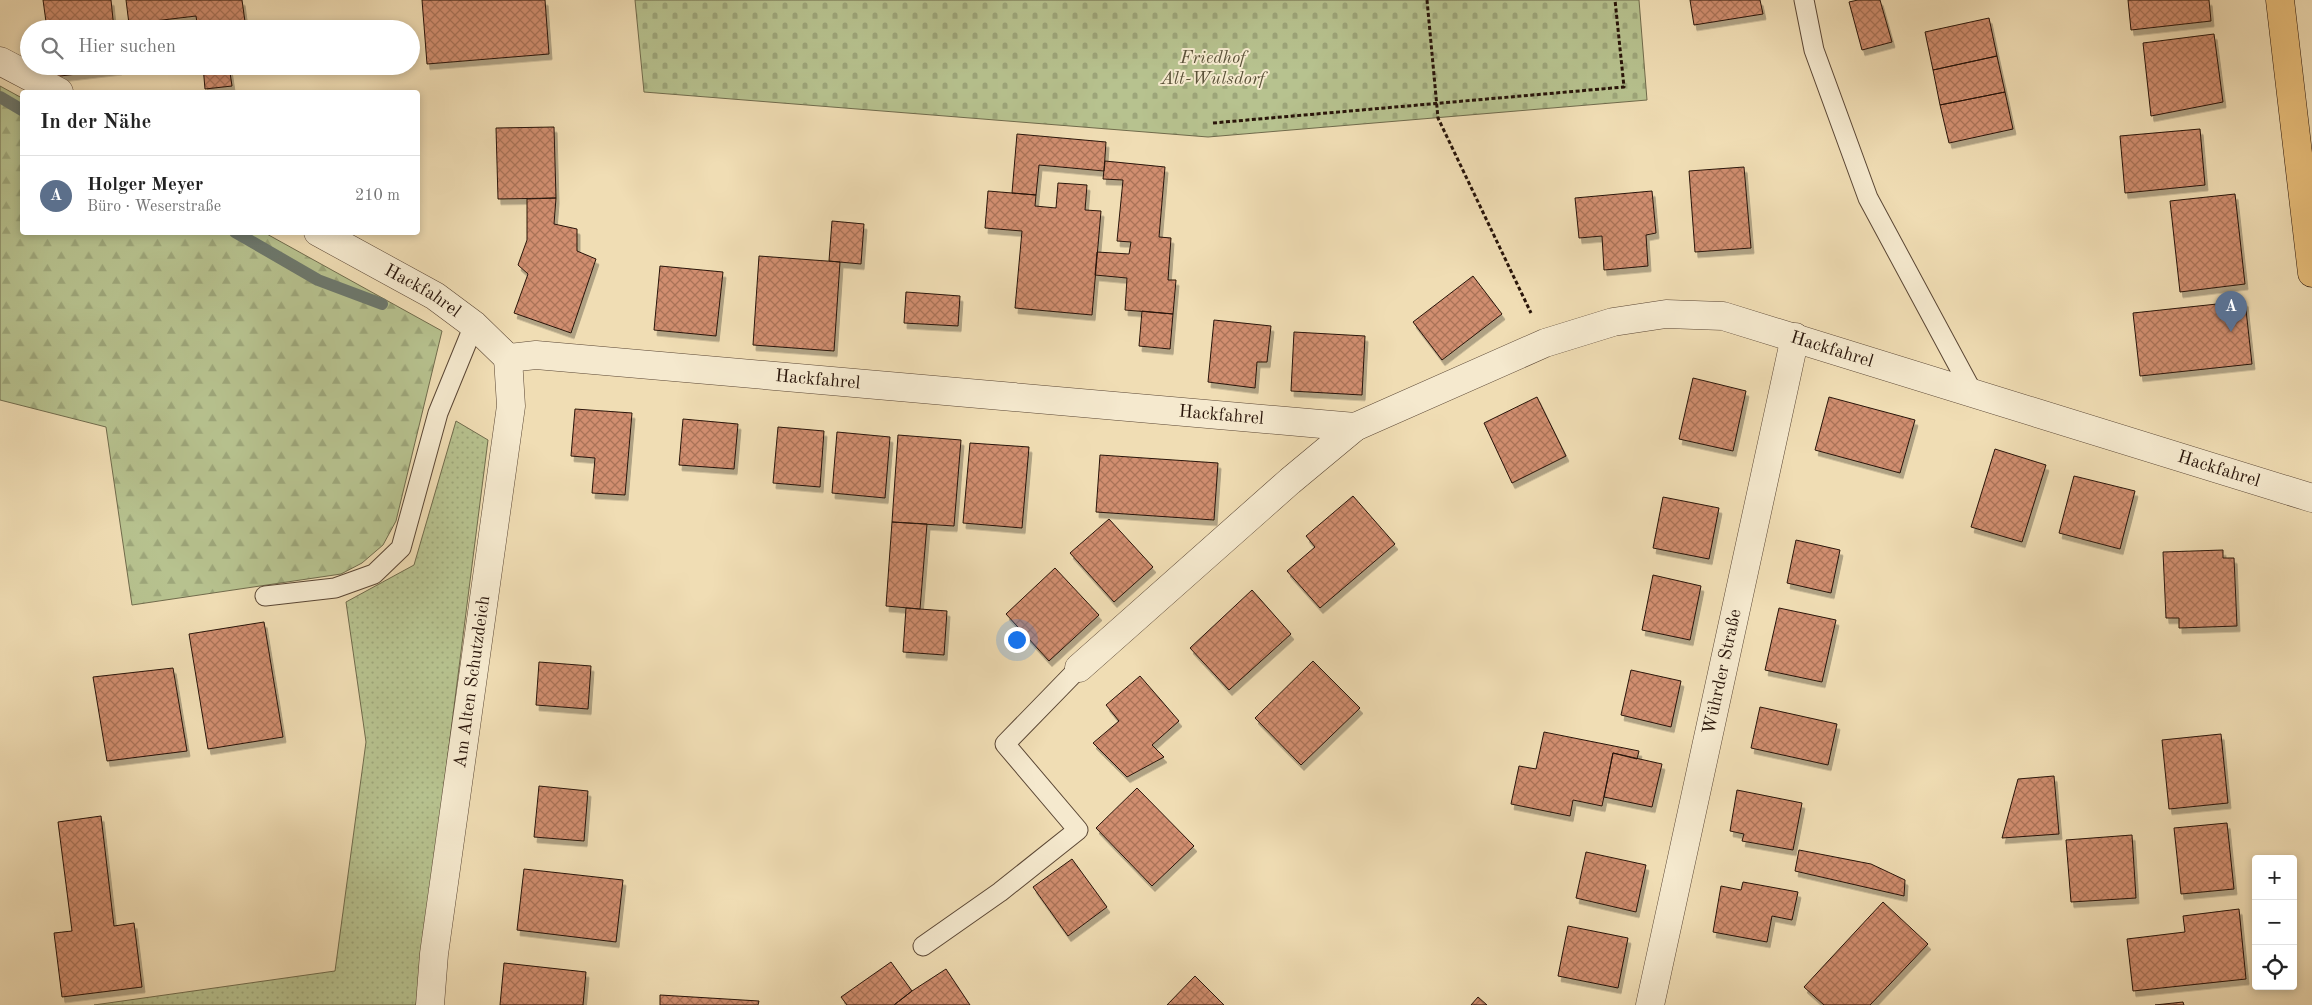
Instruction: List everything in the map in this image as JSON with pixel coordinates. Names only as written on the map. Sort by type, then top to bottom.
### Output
[{"type":"main road","points":[[2280,0],[2312,273]]},
{"type":"street","points":[[0,61],[20,72]]},
{"type":"street","points":[[27,75],[55,90]]},
{"type":"street","name":"Hackfahrel","points":[[323,235],[435,296],[474,325],[508,358],[536,355],[1355,427]]},
{"type":"street","name":"Hackfahrel","points":[[1079,668],[1290,481],[1355,427],[1545,343],[1613,322],[1666,314],[1723,316],[2312,498]]},
{"type":"street","name":"Wührder Straße","points":[[1650,1005],[1795,337]]},
{"type":"street","name":"Am Alten Schutzdeich","points":[[430,1005],[434,954],[511,406],[508,358]]},
{"type":"lane","points":[[1804,0],[1814,50],[1868,198],[1973,394]]},
{"type":"lane","points":[[265,596],[335,588],[374,574],[401,548],[438,414],[474,325]]},
{"type":"lane","points":[[923,946],[1000,892],[1078,830],[1005,744],[1079,668]]},
{"type":"path","points":[[1428,0],[1438,118],[1545,343]]},
{"type":"path","points":[[1213,123],[1437,105],[1624,87],[1615,0]]},
{"type":"green space","name":"Friedhof Alt-Wulsdorf","points":[[635,0],[1639,0],[1647,100],[1208,137],[644,92]]},
{"type":"green space","points":[[0,86],[20,97],[20,235],[269,235],[442,331],[396,521],[383,545],[362,563],[341,574],[132,605],[106,427],[0,400]]},
{"type":"green space","points":[[456,421],[488,440],[416,1005],[94,1005],[335,971],[366,742],[346,602],[414,565]]},
{"type":"building","points":[[43,0],[111,0],[113,20],[46,20]]},
{"type":"building","points":[[126,0],[242,0],[245,20],[197,20],[196,16],[162,20],[128,20]]},
{"type":"building","points":[[422,0],[545,0],[549,54],[427,64]]},
{"type":"building","points":[[1690,0],[1760,0],[1763,14],[1694,25]]},
{"type":"building","points":[[1880,0],[1892,42],[1862,50],[1849,2]]},
{"type":"building","points":[[2128,0],[2209,0],[2211,21],[2131,30]]},
{"type":"building","points":[[1989,18],[1997,56],[1933,70],[1925,32]]},
{"type":"building","points":[[2214,34],[2223,102],[2151,116],[2143,43]]},
{"type":"building","points":[[1997,56],[2005,92],[1940,105],[1933,70]]},
{"type":"building","points":[[52,75],[69,75],[52,77]]},
{"type":"building","points":[[204,75],[230,75],[232,86],[205,89]]},
{"type":"building","points":[[2005,92],[2013,129],[1949,143],[1940,105]]},
{"type":"building","points":[[554,127],[556,198],[498,199],[496,128]]},
{"type":"building","points":[[2200,129],[2205,185],[2125,193],[2120,136]]},
{"type":"building","points":[[1017,134],[1106,142],[1104,171],[1039,165],[1036,195],[1012,193]]},
{"type":"building","points":[[1105,161],[1165,167],[1159,237],[1171,238],[1168,280],[1176,280],[1173,314],[1125,310],[1127,278],[1095,275],[1097,252],[1129,254],[1131,242],[1117,241],[1123,180],[1103,179]]},
{"type":"building","points":[[1744,167],[1751,248],[1695,252],[1689,171]]},
{"type":"building","points":[[1058,183],[1087,185],[1085,210],[1101,211],[1092,315],[1015,308],[1022,231],[985,228],[988,191],[1036,195],[1035,206],[1056,208]]},
{"type":"building","points":[[1652,191],[1656,233],[1646,235],[1648,266],[1604,270],[1602,236],[1579,238],[1575,198]]},
{"type":"building","points":[[2235,194],[2245,284],[2180,292],[2170,201]]},
{"type":"building","points":[[556,198],[554,224],[577,229],[577,251],[596,259],[571,333],[514,313],[528,274],[518,265],[527,240],[527,199]]},
{"type":"building","points":[[832,221],[864,224],[861,264],[829,261]]},
{"type":"building","points":[[759,256],[840,262],[834,351],[753,345]]},
{"type":"building","points":[[660,266],[723,272],[716,336],[654,330]]},
{"type":"building","points":[[1473,276],[1502,314],[1442,360],[1413,322]]},
{"type":"building","points":[[906,292],[960,296],[958,326],[904,323]]},
{"type":"building","points":[[2245,301],[2252,364],[2140,376],[2133,313]]},
{"type":"building","points":[[1142,311],[1173,314],[1170,349],[1139,346]]},
{"type":"building","points":[[1214,320],[1271,326],[1267,362],[1257,362],[1255,388],[1208,382]]},
{"type":"building","points":[[1294,332],[1365,336],[1362,395],[1291,391]]},
{"type":"building","points":[[1693,378],[1746,391],[1733,451],[1679,439]]},
{"type":"building","points":[[1537,397],[1566,456],[1512,483],[1484,423]]},
{"type":"building","points":[[1829,397],[1915,420],[1900,473],[1815,450]]},
{"type":"building","points":[[575,409],[632,413],[625,495],[592,493],[595,458],[571,456]]},
{"type":"building","points":[[683,419],[738,424],[734,469],[679,465]]},
{"type":"building","points":[[778,427],[824,431],[820,487],[773,483]]},
{"type":"building","points":[[837,432],[890,437],[885,498],[832,493]]},
{"type":"building","points":[[898,435],[961,440],[954,526],[892,522]]},
{"type":"building","points":[[970,443],[1029,447],[1022,528],[963,523]]},
{"type":"building","points":[[1995,449],[2046,465],[2022,542],[1971,527]]},
{"type":"building","points":[[1100,455],[1218,463],[1214,520],[1096,512]]},
{"type":"building","points":[[2074,476],[2135,491],[2120,549],[2059,533]]},
{"type":"building","points":[[1353,496],[1395,544],[1320,608],[1287,571],[1315,547],[1306,536]]},
{"type":"building","points":[[1663,497],[1719,508],[1709,559],[1653,548]]},
{"type":"building","points":[[1109,519],[1153,567],[1114,602],[1070,553]]},
{"type":"building","points":[[892,522],[927,524],[920,609],[886,606]]},
{"type":"building","points":[[1796,540],[1840,550],[1831,593],[1787,583]]},
{"type":"building","points":[[2223,550],[2223,558],[2234,558],[2237,626],[2179,628],[2179,618],[2166,618],[2163,552]]},
{"type":"building","points":[[1055,568],[1099,615],[1049,661],[1006,614]]},
{"type":"building","points":[[1653,575],[1701,586],[1690,640],[1642,630]]},
{"type":"building","points":[[1252,590],[1291,634],[1229,690],[1190,648]]},
{"type":"building","points":[[906,608],[947,611],[944,655],[903,652]]},
{"type":"building","points":[[1779,608],[1836,620],[1822,682],[1765,670]]},
{"type":"building","points":[[264,622],[283,737],[208,749],[189,634]]},
{"type":"building","points":[[1313,661],[1360,708],[1301,765],[1255,718]]},
{"type":"building","points":[[539,662],[591,666],[588,709],[536,705]]},
{"type":"building","points":[[173,668],[187,751],[107,761],[93,677]]},
{"type":"building","points":[[1631,670],[1681,681],[1671,727],[1621,715]]},
{"type":"building","points":[[1140,676],[1179,721],[1152,745],[1164,757],[1127,777],[1093,743],[1119,721],[1106,705]]},
{"type":"building","points":[[1760,707],[1837,724],[1828,765],[1751,748]]},
{"type":"building","points":[[1544,732],[1639,751],[1637,759],[1613,753],[1602,806],[1573,800],[1570,816],[1511,804],[1519,766],[1536,769]]},
{"type":"building","points":[[2221,734],[2228,803],[2169,809],[2162,740]]},
{"type":"building","points":[[1613,753],[1662,764],[1652,807],[1604,797]]},
{"type":"building","points":[[2054,776],[2059,834],[2002,838],[2018,779]]},
{"type":"building","points":[[539,786],[588,791],[584,841],[534,837]]},
{"type":"building","points":[[1137,788],[1194,846],[1152,886],[1096,828]]},
{"type":"building","points":[[1737,790],[1802,803],[1793,850],[1742,841],[1744,834],[1730,831]]},
{"type":"building","points":[[101,816],[114,926],[134,923],[142,987],[62,997],[54,933],[72,931],[58,822]]},
{"type":"building","points":[[2227,823],[2234,889],[2181,894],[2174,828]]},
{"type":"building","points":[[2132,835],[2136,898],[2071,902],[2066,840]]},
{"type":"building","points":[[1799,850],[1871,864],[1905,880],[1904,896],[1795,871]]},
{"type":"building","points":[[1586,852],[1646,865],[1636,912],[1576,898]]},
{"type":"building","points":[[1072,859],[1107,907],[1068,936],[1033,887]]},
{"type":"building","points":[[524,869],[623,880],[616,942],[517,930]]},
{"type":"building","points":[[1743,882],[1798,892],[1792,920],[1772,916],[1767,942],[1713,932],[1721,886],[1741,890]]},
{"type":"building","points":[[1883,902],[1928,944],[1870,1005],[1824,1005],[1804,987]]},
{"type":"building","points":[[2239,909],[2246,979],[2133,991],[2127,939],[2185,932],[2183,916]]},
{"type":"building","points":[[1568,926],[1628,938],[1618,988],[1558,976]]},
{"type":"building","points":[[891,962],[912,991],[894,1005],[847,1005],[841,997]]},
{"type":"building","points":[[504,963],[586,972],[583,1005],[500,1005]]},
{"type":"building","points":[[946,969],[970,1005],[894,1005],[912,991]]},
{"type":"building","points":[[1195,976],[1224,1005],[1167,1005]]},
{"type":"building","points":[[660,995],[759,1001],[758,1005],[660,1005]]},
{"type":"building","points":[[1478,997],[1487,1005],[1471,1005]]},
{"type":"building","points":[[2183,1002],[2184,1005],[2155,1005]]},
{"type":"waterway","points":[[0,97],[20,109]]},
{"type":"waterway","points":[[240,235],[318,280],[382,304]]},
{"type":"place","name":"Holger Meyer","points":[[2231,332]]}]
